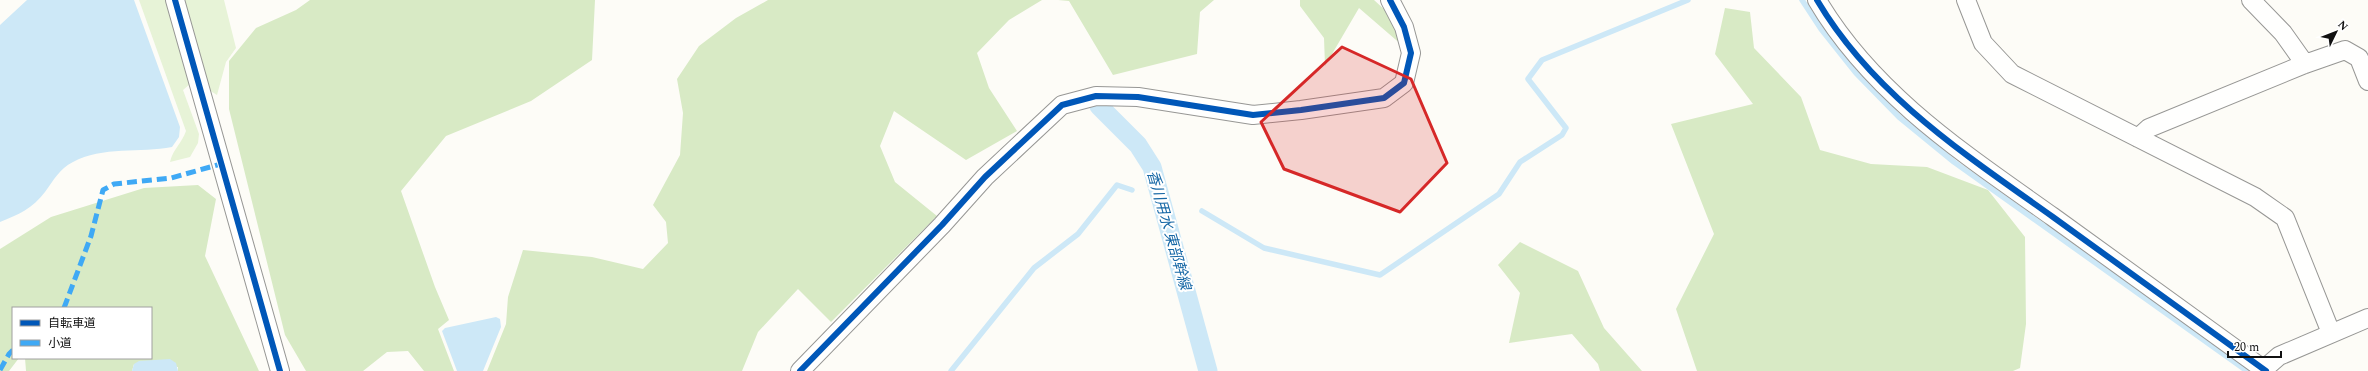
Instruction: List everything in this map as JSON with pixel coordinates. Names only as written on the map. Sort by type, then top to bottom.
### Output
[{"type":"street","points":[[175,0],[280,371]]},
{"type":"street","points":[[800,371],[942,225],[985,176],[1062,105],[1096,96],[1138,97],[1253,115],[1301,110],[1384,98],[1404,83],[1411,53],[1404,27],[1390,0]]},
{"type":"street","points":[[1817,0],[1833,26],[1884,86],[1937,134],[2265,370],[2279,356],[2368,318]]},
{"type":"street","points":[[1966,0],[1983,43],[2012,74],[2255,198],[2285,218],[2331,333]]},
{"type":"street","points":[[2251,0],[2283,33],[2305,64]]},
{"type":"street","points":[[2138,138],[2149,128],[2305,64],[2345,50],[2359,58],[2368,81]]},
{"type":"highlighted area","points":[[1342,47],[1411,79],[1447,163],[1400,212],[1284,169],[1261,122]]},
{"type":"green space","points":[[139,0],[166,0],[190,84],[183,90],[199,134],[198,143],[190,157],[170,162],[173,153],[186,131]]},
{"type":"green space","points":[[181,0],[224,0],[236,48],[226,62],[217,95],[206,88]]},
{"type":"green space","points":[[310,0],[595,0],[592,60],[531,101],[446,136],[401,191],[435,287],[449,320],[438,329],[454,371],[424,371],[408,351],[387,352],[363,371],[306,371],[285,335],[229,109],[229,61],[256,28],[296,10]]},
{"type":"green space","points":[[768,0],[1042,0],[1009,20],[977,53],[989,88],[1017,131],[966,160],[894,111],[880,146],[895,182],[937,216],[831,322],[798,289],[758,332],[742,371],[487,371],[506,324],[508,297],[523,250],[592,257],[643,269],[668,243],[666,222],[653,205],[680,155],[683,113],[677,79],[699,46],[736,18]]},
{"type":"green space","points":[[1058,0],[1214,0],[1200,12],[1197,54],[1113,75],[1069,1]]},
{"type":"green space","points":[[1300,0],[1374,0],[1386,11],[1403,46],[1359,8],[1325,66],[1324,38],[1300,6]]},
{"type":"green space","points":[[1725,8],[1750,12],[1754,48],[1801,97],[1820,150],[1871,164],[1927,167],[1988,190],[2025,237],[2026,324],[2020,368],[2013,371],[1697,371],[1676,309],[1714,234],[1671,124],[1753,104],[1715,54]]},
{"type":"green space","points":[[198,185],[216,199],[205,256],[259,371],[178,371],[178,367],[134,364],[132,371],[26,371],[25,359],[152,359],[152,307],[12,307],[12,359],[18,359],[9,371],[0,371],[0,249],[51,217],[144,188]]},
{"type":"green space","points":[[1520,242],[1578,271],[1604,328],[1642,371],[1600,371],[1598,364],[1572,334],[1509,343],[1520,293],[1498,265]]},
{"type":"water","points":[[27,0],[134,0],[180,127],[179,137],[172,147],[109,152],[84,157],[73,162],[60,171],[40,198],[30,207],[19,214],[0,222],[0,25]]},
{"type":"water","points":[[496,317],[500,319],[501,327],[483,371],[457,371],[442,331],[445,328]]},
{"type":"water","points":[[170,359],[176,363],[178,371],[132,371],[134,364],[139,361]]},
{"type":"waterway","points":[[1202,211],[1264,248],[1380,275],[1499,194],[1520,162],[1562,135],[1566,128],[1528,79],[1542,60],[1688,0]]},
{"type":"waterway","points":[[1802,0],[1821,29],[1856,73],[1899,117],[1954,162],[2247,371]]},
{"type":"waterway","name":"香川用水 東部幹線","points":[[1099,106],[1138,145],[1152,167],[1208,371]]},
{"type":"waterway","points":[[951,371],[1034,268],[1078,234],[1117,185],[1132,190]]},
{"type":"marked path","points":[[64,307],[91,236],[103,190],[114,184],[171,178],[221,164]]},
{"type":"marked path","points":[[0,370],[12,351]]},
{"type":"cycle path","points":[[175,0],[280,371]]},
{"type":"cycle path","points":[[800,371],[942,225],[985,177],[1062,105],[1096,96],[1138,97],[1253,115],[1301,110],[1384,98],[1404,83],[1411,53],[1404,27],[1390,0]]},
{"type":"cycle path","points":[[1817,0],[1840,34],[1865,65],[1893,94],[1923,121],[1987,170],[2266,371]]}]
